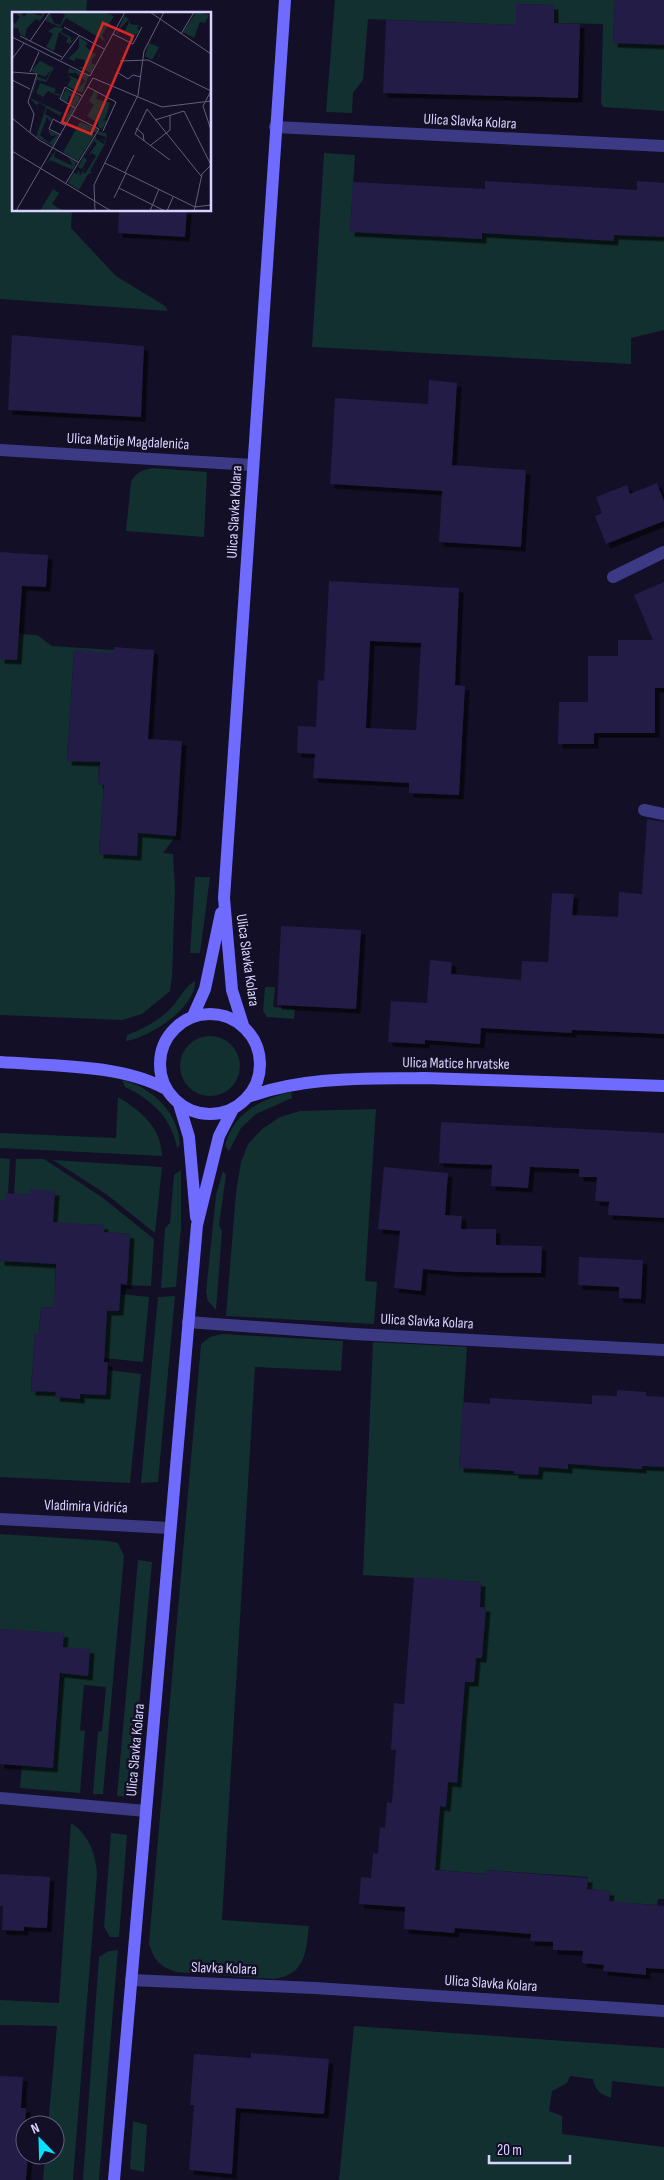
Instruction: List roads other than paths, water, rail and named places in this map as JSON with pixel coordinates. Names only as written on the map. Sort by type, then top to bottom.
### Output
[{"type":"main road","name":"Ulica Slavka Kolara","points":[[193,1016],[205,989],[224,898],[285,0]]},
{"type":"main road","name":"Ulica Slavka Kolara","points":[[224,898],[232,990],[243,1025]]},
{"type":"main road","points":[[207,1014],[220,1014],[243,1025],[256,1042],[261,1061],[256,1086],[248,1097],[234,1109],[214,1114],[201,1114],[179,1104],[166,1089],[161,1076],[160,1061],[163,1046],[173,1029],[193,1016],[207,1014]]},
{"type":"main road","points":[[0,1062],[115,1072],[136,1076],[166,1089]]},
{"type":"main road","name":"Ulica Matice hrvatske","points":[[248,1097],[267,1090],[309,1083],[392,1078],[664,1086]]},
{"type":"main road","name":"Ulica Slavka Kolara","points":[[179,1104],[189,1137],[197,1225]]},
{"type":"main road","name":"Ulica Slavka Kolara","points":[[114,2180],[197,1225],[219,1136],[234,1109]]},
{"type":"street","name":"Ulica Slavka Kolara","points":[[275,127],[664,146]]},
{"type":"street","name":"Ulica Matije Magdalenića","points":[[0,450],[253,465]]},
{"type":"street","points":[[613,577],[664,552]]},
{"type":"street","points":[[644,810],[664,814]]},
{"type":"street","name":"Ulica Slavka Kolara","points":[[188,1322],[354,1334],[664,1350]]},
{"type":"street","name":"Vladimira Vidrića","points":[[0,1519],[170,1528]]},
{"type":"street","points":[[0,1798],[146,1812]]},
{"type":"street","name":"Slavka Kolara","points":[[131,1980],[315,1988]]},
{"type":"street","name":"Ulica Slavka Kolara","points":[[315,1988],[664,2011]]}]
